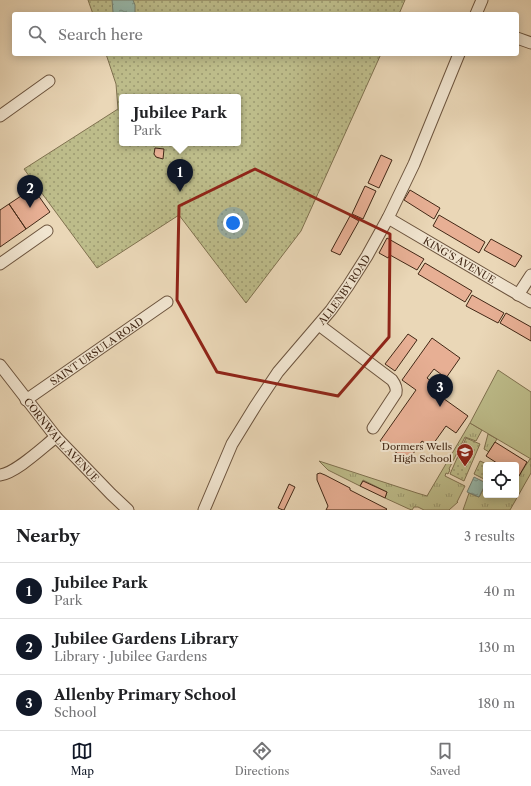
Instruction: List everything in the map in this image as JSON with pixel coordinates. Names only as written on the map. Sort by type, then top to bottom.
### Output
[{"type":"street","points":[[477,12],[482,0]]},
{"type":"street","points":[[519,39],[531,43]]},
{"type":"street","name":"ALLENBY ROAD","points":[[204,510],[232,444],[252,412],[278,372],[319,325],[348,286],[367,256],[388,218],[414,164],[458,56]]},
{"type":"street","points":[[0,116],[49,81]]},
{"type":"street","name":"KING'S AVENUE","points":[[388,218],[531,302]]},
{"type":"street","points":[[0,264],[46,231]]},
{"type":"street","points":[[518,294],[531,275]]},
{"type":"street","name":"SAINT URSULA ROAD","points":[[26,400],[167,302]]},
{"type":"street","points":[[319,325],[395,383],[396,393],[373,428]]},
{"type":"street","name":"CORNWALL AVENUE","points":[[0,365],[56,437],[128,510]]},
{"type":"street","points":[[0,476],[15,470],[56,437]]},
{"type":"highlighted area","points":[[255,169],[390,234],[389,337],[338,396],[217,372],[177,300],[179,206]]},
{"type":"green space","points":[[88,0],[405,0],[400,12],[92,12]]},
{"type":"green space","points":[[107,56],[380,56],[301,231],[246,303],[179,215],[97,268],[24,169],[118,109],[116,84]]},
{"type":"green space","points":[[498,370],[531,392],[531,459],[470,423]]},
{"type":"green space","points":[[470,423],[482,430],[476,441],[465,437],[448,474],[446,473],[445,476],[465,486],[458,502],[449,510],[424,510],[418,507],[414,507],[412,510],[409,509],[385,498],[387,492],[363,480],[360,486],[328,470],[319,461],[427,496]]},
{"type":"green space","points":[[488,434],[497,439],[489,452],[484,449]]},
{"type":"green space","points":[[466,438],[480,444],[464,481],[450,474]]},
{"type":"green space","points":[[531,459],[531,473],[519,494],[519,476]]},
{"type":"green space","points":[[480,461],[483,462],[483,478],[474,474]]},
{"type":"green space","points":[[483,490],[483,498],[517,498],[510,510],[463,510],[469,493],[479,497]]},
{"type":"water","points":[[112,0],[133,0],[135,12],[113,12]]},
{"type":"water","points":[[474,477],[483,482],[483,489],[479,497],[467,492]]},
{"type":"building","points":[[155,148],[164,149],[163,159],[156,157],[154,154]]},
{"type":"building","points":[[381,155],[392,160],[379,188],[368,183]]},
{"type":"building","points":[[365,186],[376,191],[363,219],[352,214]]},
{"type":"building","points":[[33,188],[50,212],[26,229],[9,204]]},
{"type":"building","points":[[410,190],[440,208],[434,219],[404,200]]},
{"type":"building","points":[[9,204],[26,229],[0,247],[0,210]]},
{"type":"building","points":[[439,215],[485,242],[479,253],[433,226]]},
{"type":"building","points":[[350,216],[359,221],[340,255],[331,251]]},
{"type":"building","points":[[387,238],[424,259],[417,270],[390,255],[388,258],[379,253]]},
{"type":"building","points":[[491,239],[522,256],[515,267],[484,250]]},
{"type":"building","points":[[425,263],[472,291],[465,302],[418,274]]},
{"type":"building","points":[[472,295],[504,313],[498,323],[466,306]]},
{"type":"building","points":[[506,313],[531,327],[531,341],[500,323]]},
{"type":"building","points":[[408,334],[417,340],[395,371],[385,364]]},
{"type":"building","points":[[432,338],[460,358],[446,378],[434,369],[427,378],[437,386],[433,391],[468,416],[456,433],[446,426],[431,447],[422,441],[408,461],[380,441],[416,390],[402,380]]},
{"type":"building","points":[[495,442],[527,462],[519,476],[519,462],[495,462],[486,456]]},
{"type":"building","points":[[320,473],[387,509],[326,510],[328,506],[317,480],[317,474]]},
{"type":"building","points":[[363,481],[387,492],[385,498],[360,486]]},
{"type":"building","points":[[289,484],[295,487],[283,510],[278,508]]},
{"type":"place","name":"Jubilee Park","points":[[180,192]]},
{"type":"place","name":"Jubilee Gardens Library","points":[[30,208]]},
{"type":"place","name":"Allenby Primary School","points":[[440,407]]},
{"type":"place","name":"Dormers Wells High School","points":[[465,467]]}]
